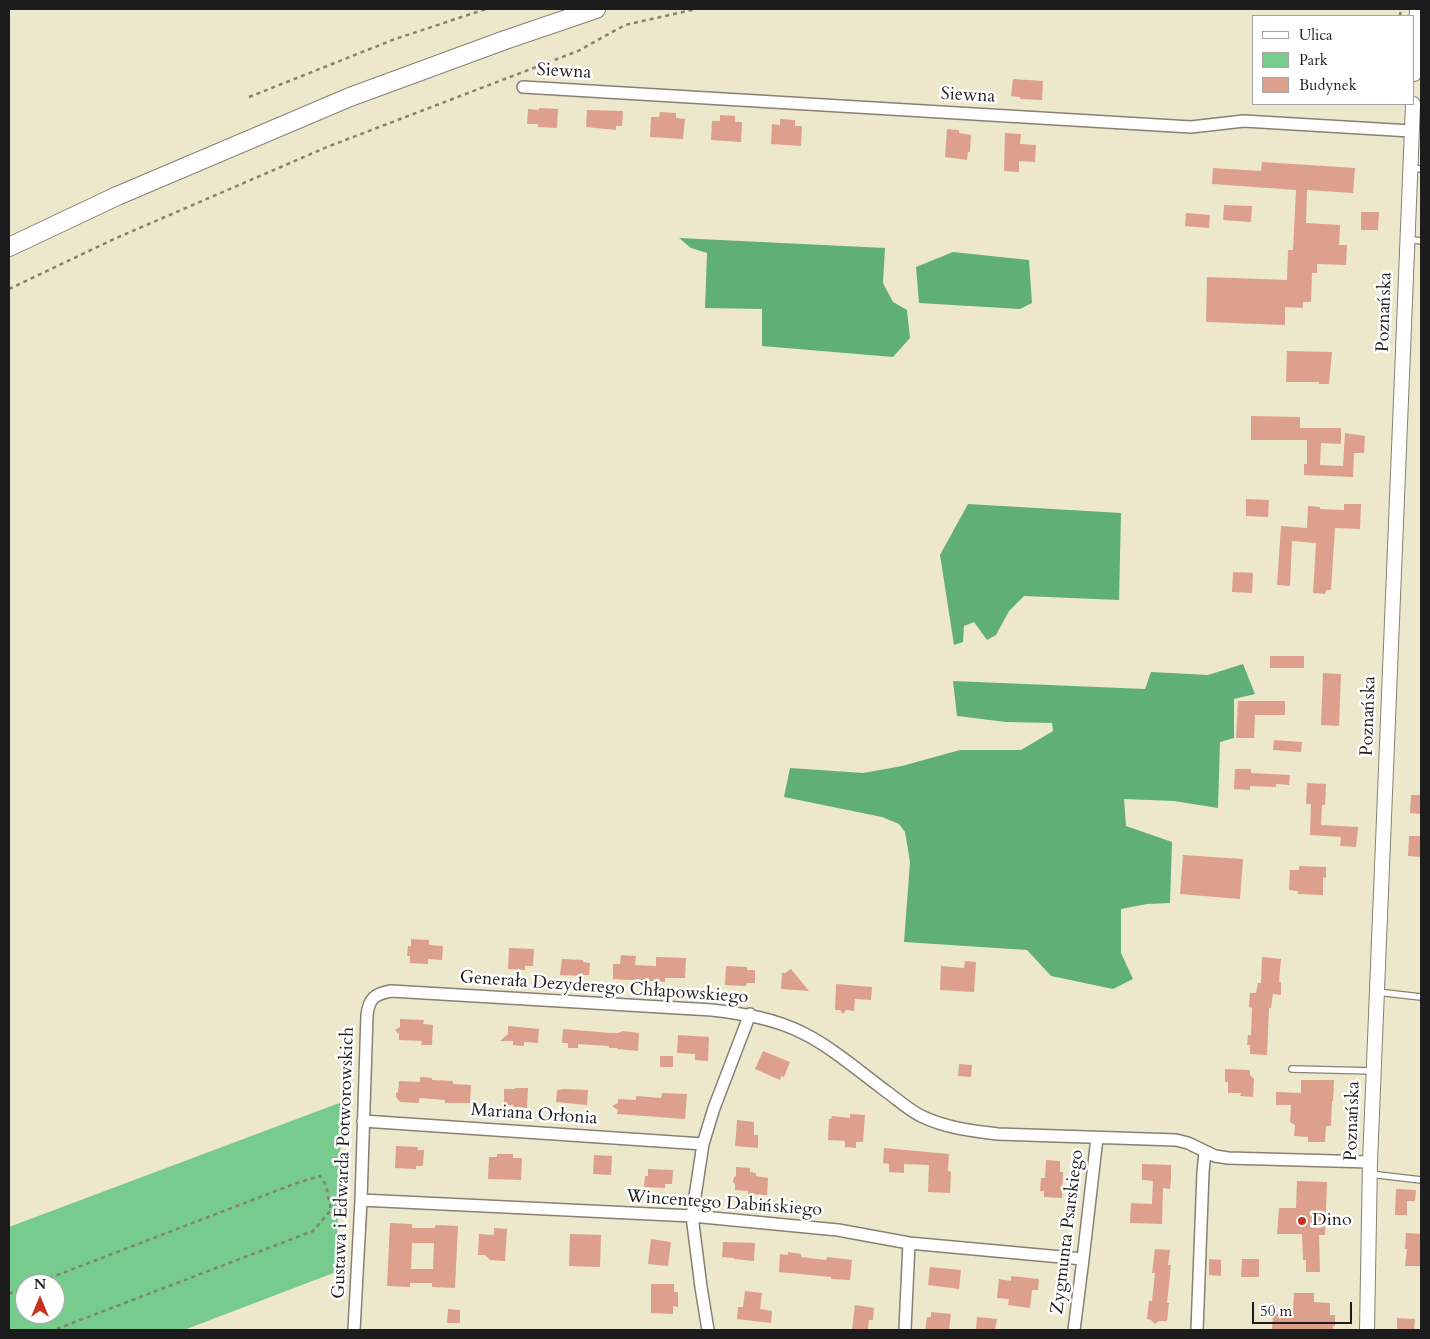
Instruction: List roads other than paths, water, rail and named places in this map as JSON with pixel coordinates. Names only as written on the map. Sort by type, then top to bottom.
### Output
[{"type":"main road","points":[[9,247],[117,196],[350,97],[596,9]]},
{"type":"street","points":[[1415,52],[1417,9]]},
{"type":"street","name":"Siewna","points":[[523,88],[1191,127],[1244,121],[1412,131]]},
{"type":"street","name":"Poznańska","points":[[1367,1330],[1370,1168],[1377,992],[1414,240],[1416,168],[1412,131],[1413,105]]},
{"type":"street","name":"Generała Dezyderego Chłapowskiego","points":[[372,998],[380,993],[391,991],[712,1010],[750,1014],[776,1021],[803,1033],[830,1049],[902,1104],[921,1116],[944,1125],[970,1131],[998,1134],[1176,1140],[1188,1143],[1215,1156],[1228,1158],[1370,1168]]},
{"type":"street","name":"Gustawa i Edwarda Potworowskich","points":[[354,1330],[367,1015],[368,1006],[372,998]]},
{"type":"street","points":[[708,1330],[700,1287],[692,1216],[703,1144],[714,1108],[750,1014]]},
{"type":"street","name":"Mariana Orłonia","points":[[363,1122],[703,1144]]},
{"type":"street","name":"Zygmunta Psarskiego","points":[[1074,1330],[1097,1138]]},
{"type":"street","points":[[1197,1330],[1203,1163],[1205,1152]]},
{"type":"street","name":"Wincentego Dabińskiego","points":[[360,1200],[692,1216],[838,1230],[909,1243],[1084,1259]]},
{"type":"street","points":[[905,1330],[909,1243]]},
{"type":"lane","points":[[1377,992],[1421,997]]},
{"type":"lane","points":[[1292,1069],[1374,1072]]},
{"type":"lane","points":[[1370,1168],[1421,1180]]},
{"type":"place","name":"Dino","points":[[1302,1221]]}]
